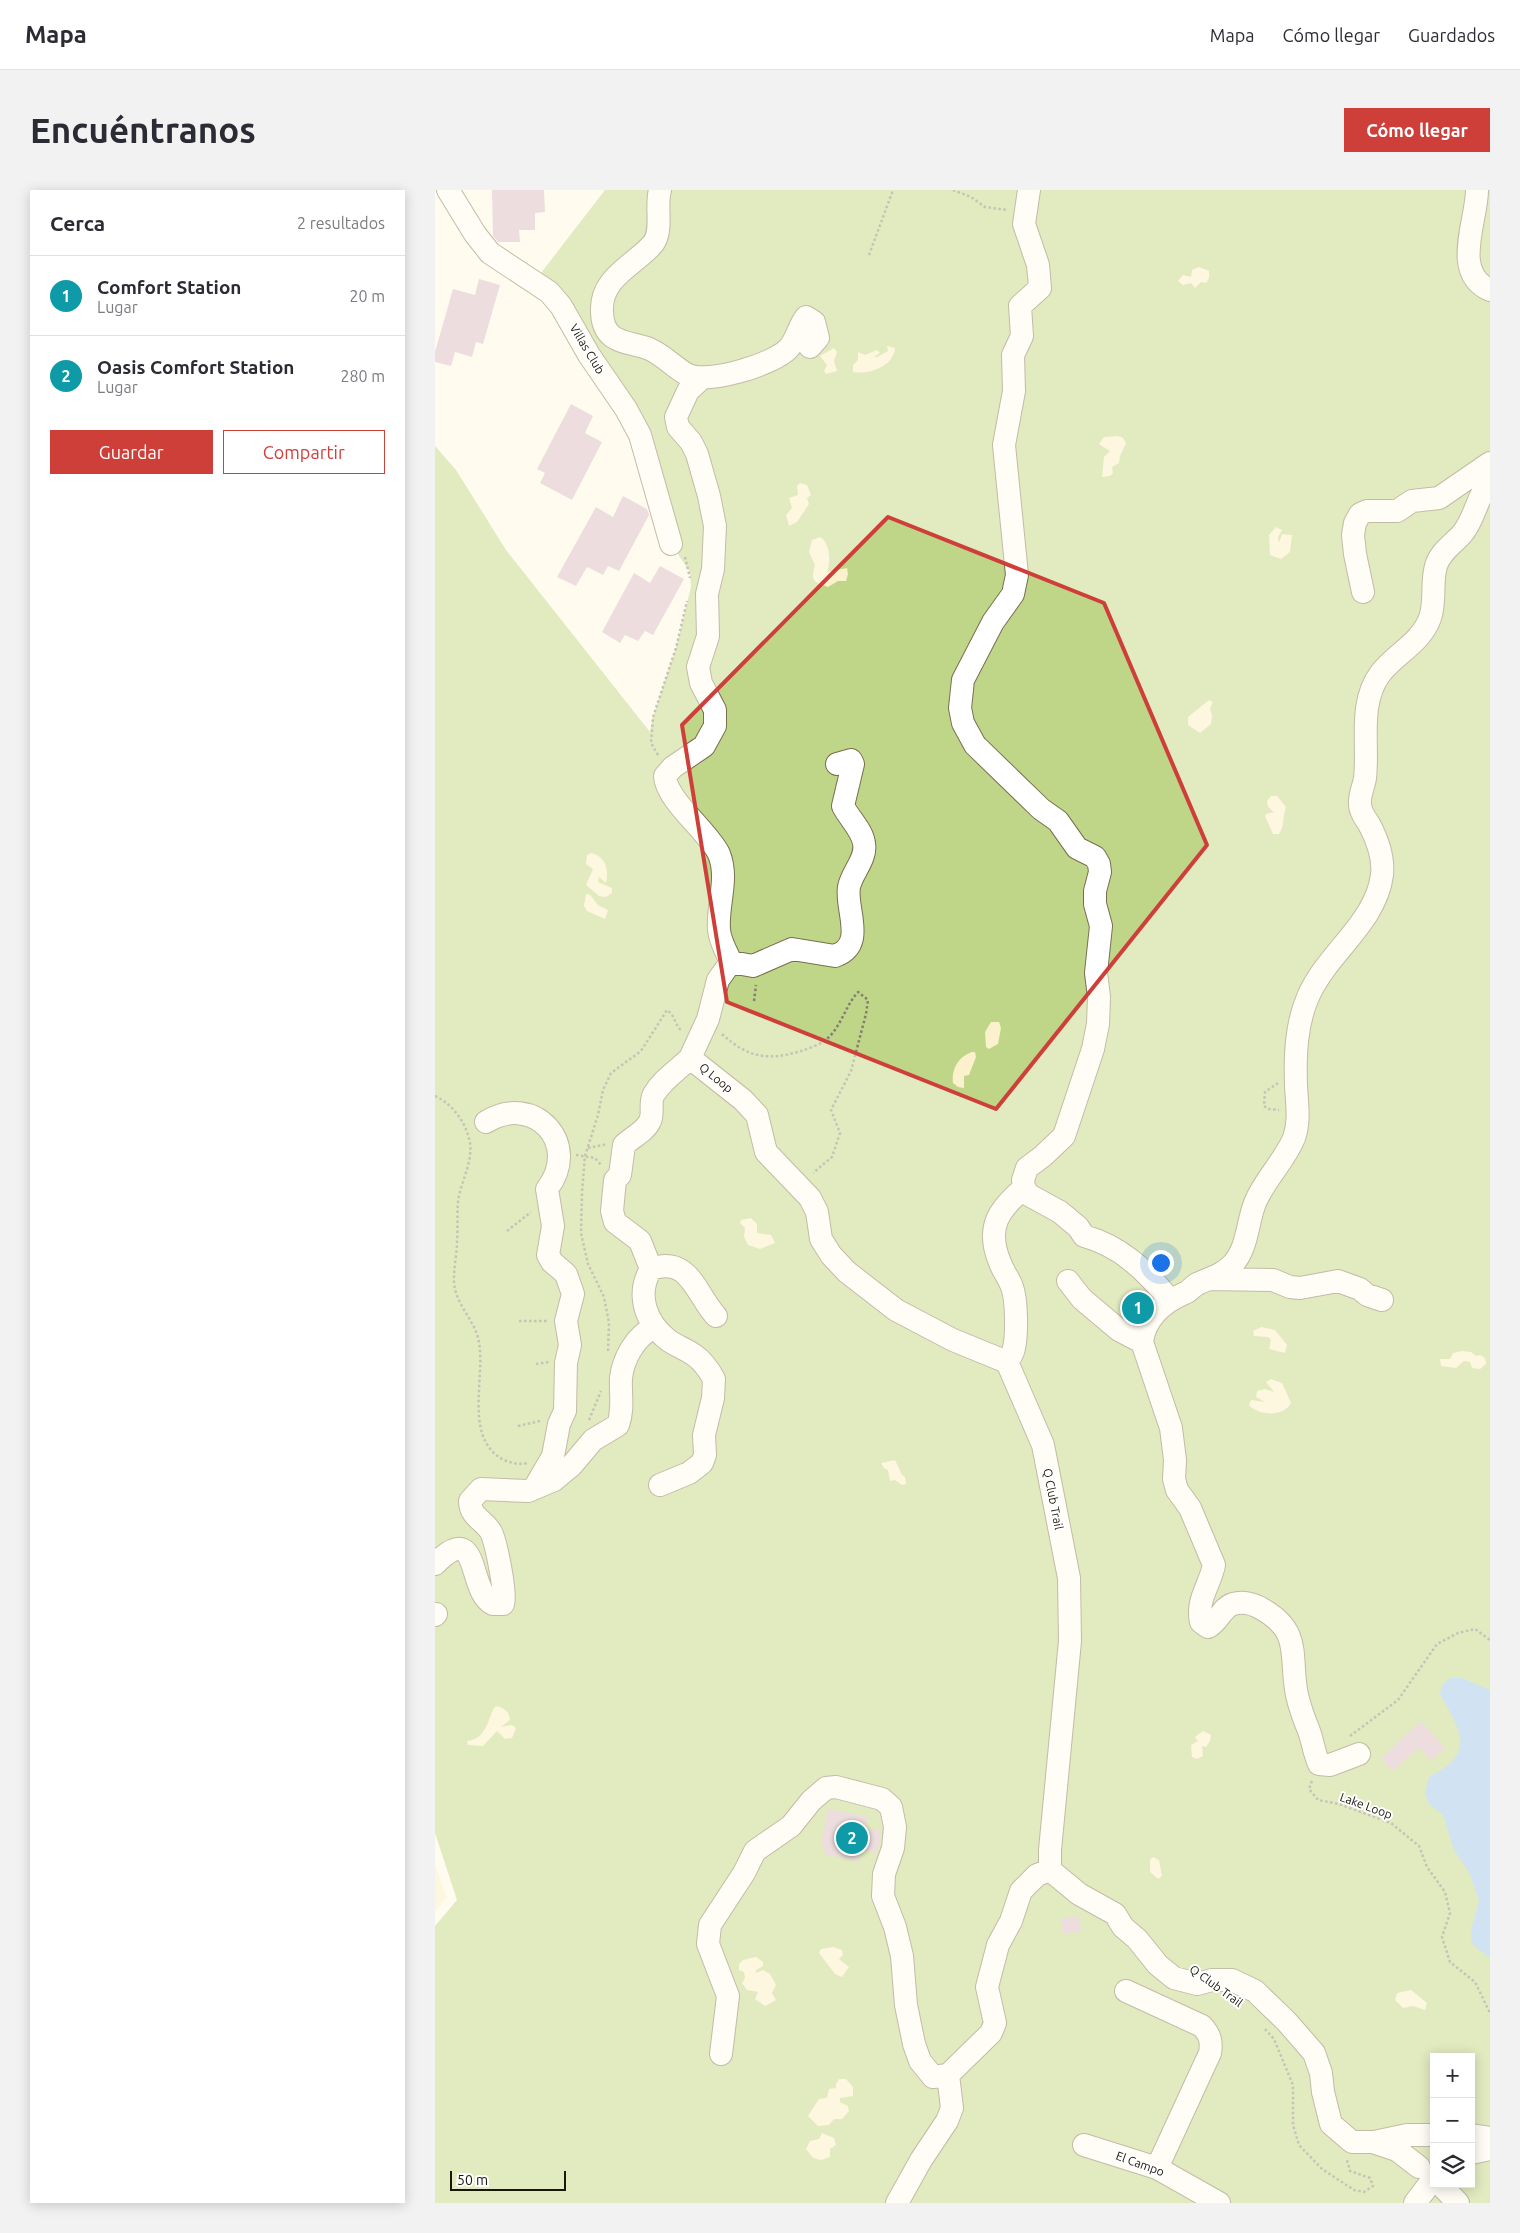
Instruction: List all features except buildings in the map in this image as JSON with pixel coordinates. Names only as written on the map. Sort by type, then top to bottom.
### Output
[{"type":"street","name":"Villas Club","points":[[448,190],[475,234],[490,252],[549,292],[561,306],[589,355],[626,409],[640,435],[671,544]]},
{"type":"street","points":[[660,190],[657,199],[657,238],[653,244],[609,284],[602,303],[602,314],[609,333],[615,338],[646,348],[664,357],[688,374],[702,378],[773,361],[789,348],[806,317],[814,322],[818,338],[810,347]]},
{"type":"street","points":[[1029,190],[1025,224],[1038,265],[1040,281],[1037,293],[1020,306],[1022,336],[1013,355],[1014,391],[1005,426],[1004,445],[1017,575],[1013,594],[993,622],[963,680],[960,708],[963,723],[979,750],[1016,783],[1041,809],[1058,821],[1077,848],[1095,857],[1100,872],[1096,886],[1095,904],[1101,926],[1096,972],[1099,997],[1098,1024],[1088,1066],[1064,1136],[1027,1168],[1023,1174],[1024,1188],[1034,1199],[1060,1212],[1078,1227],[1083,1236],[1123,1252],[1170,1300]]},
{"type":"street","points":[[1477,190],[1470,233],[1471,271],[1475,280],[1490,290]]},
{"type":"street","points":[[702,378],[688,391],[676,417],[678,427],[691,442],[697,454],[715,526],[713,569],[707,594],[707,636],[700,658],[698,674],[715,710],[716,719],[712,734],[704,746],[668,771],[665,781],[681,807],[712,843],[722,862],[723,885],[719,928],[723,945],[731,962]]},
{"type":"street","points":[[1363,592],[1353,535],[1355,522],[1360,514],[1367,510],[1397,511],[1412,501],[1439,498],[1490,463]]},
{"type":"street","points":[[1351,1748],[1330,1765],[1319,1764],[1313,1752],[1296,1692],[1293,1648],[1289,1632],[1279,1620],[1256,1606],[1244,1603],[1233,1604],[1225,1609],[1212,1625],[1208,1626],[1201,1622],[1200,1603],[1212,1575],[1214,1565],[1190,1508],[1177,1490],[1174,1480],[1175,1460],[1169,1422],[1142,1342],[1143,1334],[1155,1312],[1170,1300],[1226,1270],[1239,1257],[1254,1205],[1294,1138],[1298,1126],[1296,1054],[1307,996],[1323,970],[1363,918],[1381,876],[1379,848],[1360,804],[1365,778],[1366,716],[1373,689],[1379,676],[1425,628],[1433,604],[1436,565],[1445,551],[1463,533],[1481,491],[1490,481]]},
{"type":"street","points":[[731,962],[753,966],[792,949],[835,956],[840,954],[848,945],[854,924],[848,895],[849,885],[863,858],[865,848],[861,834],[843,806],[853,764],[851,760],[837,764]]},
{"type":"street","points":[[689,1058],[708,1019],[718,980],[731,962]]},
{"type":"street","name":"Q Loop","points":[[651,1269],[640,1241],[615,1222],[612,1211],[615,1180],[620,1175],[624,1145],[645,1129],[651,1120],[653,1096],[669,1076],[675,1073],[689,1058],[743,1100],[757,1115],[766,1152],[810,1198],[817,1212],[821,1239],[831,1255],[847,1272],[896,1310],[953,1340],[1007,1362]]},
{"type":"street","points":[[486,1122],[506,1113],[527,1115],[538,1119],[547,1126],[555,1138],[560,1154],[554,1181],[547,1189],[553,1226],[547,1255],[552,1262],[567,1274],[571,1281],[573,1294],[565,1321],[570,1345],[566,1363],[565,1411],[559,1424],[553,1456],[535,1487]]},
{"type":"street","points":[[1007,1362],[1014,1350],[1013,1289],[999,1260],[993,1236],[996,1221],[1005,1204],[1024,1188]]},
{"type":"street","points":[[660,1485],[689,1473],[702,1463],[705,1455],[704,1435],[713,1398],[714,1379],[695,1355],[669,1341],[654,1328],[643,1298],[645,1285],[651,1269],[666,1265],[675,1267],[690,1276],[705,1304],[716,1316]]},
{"type":"street","points":[[1210,1279],[1273,1280],[1290,1287],[1300,1288],[1338,1281],[1382,1300]]},
{"type":"street","points":[[1068,1281],[1082,1299],[1119,1330],[1142,1342]]},
{"type":"street","points":[[435,1564],[446,1552],[460,1550],[467,1552],[471,1557],[477,1583],[484,1597],[493,1604],[503,1604],[505,1591],[492,1534],[487,1526],[475,1516],[470,1508],[470,1501],[481,1489],[511,1492],[528,1491],[554,1480],[562,1474],[593,1440],[618,1425],[622,1410],[623,1369],[639,1337],[645,1331],[654,1328]]},
{"type":"street","name":"Q Club Trail","points":[[1007,1362],[1043,1445],[1069,1578],[1070,1641],[1050,1850],[1050,1870]]},
{"type":"street","points":[[721,2054],[728,1996],[708,1944],[710,1925],[744,1873],[755,1851],[791,1826],[811,1801],[827,1788],[836,1787],[882,1799],[891,1807],[895,1827],[893,1848],[884,1874],[883,1896],[895,1927],[901,1956],[905,2004],[914,2044],[926,2071],[933,2077],[948,2075],[991,2032],[995,2023],[987,1987],[998,1946],[1011,1921],[1021,1891],[1037,1874],[1050,1870],[1079,1894],[1115,1914],[1123,1927],[1137,1939],[1158,1965],[1174,1978],[1197,1984],[1211,1980],[1233,1980],[1255,1991],[1287,2022],[1314,2053],[1321,2073],[1323,2092],[1331,2124],[1362,2142],[1397,2150],[1427,2172],[1415,2203]]},
{"type":"street","points":[[1125,1991],[1202,2026],[1210,2035],[1210,2053],[1157,2168]]},
{"type":"street","points":[[897,2203],[921,2160],[947,2121],[952,2108],[948,2075]]},
{"type":"street","points":[[1362,2142],[1407,2135],[1430,2135]]},
{"type":"street","points":[[1475,2136],[1490,2138]]},
{"type":"street","name":"El Campo","points":[[1084,2145],[1157,2168],[1219,2203]]},
{"type":"street","points":[[1475,2152],[1490,2149]]},
{"type":"street","points":[[1444,2188],[1458,2203]]},
{"type":"path","points":[[869,255],[893,190]]},
{"type":"path","points":[[953,190],[971,197],[985,207],[1009,211],[1025,224]]},
{"type":"path","points":[[671,544],[682,552],[687,560],[690,580]]},
{"type":"path","points":[[668,771],[651,743],[650,733],[654,726],[653,717],[676,648],[689,596]]},
{"type":"path","points":[[560,1154],[595,1158],[615,1180]]},
{"type":"path","points":[[507,1231],[548,1199]]},
{"type":"path","points":[[519,1321],[565,1321]]},
{"type":"path","points":[[1351,1748],[1397,1700],[1437,1644],[1458,1633],[1475,1629],[1490,1640]]},
{"type":"path","name":"Lake Loop","points":[[1319,1764],[1309,1789],[1318,1800],[1339,1804],[1391,1823],[1419,1846],[1427,1867],[1445,1892],[1449,1913],[1442,1937],[1450,1962],[1475,1982],[1490,2013]]},
{"type":"path","points":[[1261,2024],[1274,2039],[1289,2069],[1293,2085],[1293,2125],[1299,2145],[1322,2169],[1354,2190],[1364,2192],[1373,2186],[1371,2178],[1351,2171],[1345,2156],[1362,2142]]},
{"type":"highlighted area","points":[[888,517],[1104,603],[1207,845],[996,1109],[727,1002],[682,725]]},
{"type":"green space","points":[[605,190],[1490,190],[1490,2203],[435,2203],[435,1926],[457,1900],[435,1833],[435,446],[456,470],[506,550],[650,732],[653,717],[676,648],[691,587],[690,572],[671,544],[640,435],[534,282]]},
{"type":"sand","points":[[1199,267],[1209,271],[1209,278],[1206,283],[1201,282],[1195,288],[1191,283],[1183,285],[1178,281],[1183,275],[1191,277],[1192,270]]},
{"type":"sand","points":[[887,346],[895,348],[894,354],[880,368],[866,372],[853,372],[853,365],[858,360],[858,352],[865,355],[877,350],[880,353],[874,357],[877,357],[888,351]]},
{"type":"sand","points":[[834,348],[837,352],[834,361],[837,371],[826,374],[824,371],[827,365],[820,356]]},
{"type":"sand","points":[[1118,436],[1123,438],[1126,443],[1119,463],[1112,467],[1113,473],[1110,476],[1102,477],[1104,457],[1110,451],[1099,444],[1104,437]]},
{"type":"sand","points":[[800,483],[807,485],[811,495],[807,498],[809,504],[797,522],[789,526],[786,515],[792,508],[789,498],[798,495],[797,486]]},
{"type":"sand","points":[[1276,527],[1282,530],[1278,537],[1279,543],[1282,534],[1292,535],[1290,552],[1281,559],[1270,555],[1269,535]]},
{"type":"sand","points":[[820,537],[826,543],[829,553],[827,572],[847,568],[846,581],[838,581],[828,587],[814,580],[815,565],[809,552],[812,540]]},
{"type":"sand","points":[[1209,700],[1213,702],[1210,708],[1211,724],[1200,733],[1188,725],[1188,717]]},
{"type":"sand","points":[[1271,796],[1277,796],[1286,807],[1279,834],[1273,834],[1265,816],[1274,812],[1268,807],[1267,801]]},
{"type":"sand","points":[[591,853],[603,860],[607,869],[606,883],[599,877],[598,882],[612,888],[612,893],[606,897],[599,896],[586,885],[593,869],[586,864],[587,855]]},
{"type":"sand","points":[[586,894],[590,895],[598,905],[608,910],[605,919],[587,911],[584,906]]},
{"type":"sand","points":[[991,1022],[999,1022],[1001,1028],[998,1044],[989,1049],[986,1047],[985,1032]]},
{"type":"sand","points":[[975,1052],[976,1057],[969,1075],[964,1076],[964,1088],[958,1087],[953,1083],[955,1068],[963,1057]]},
{"type":"sand","points":[[751,1218],[757,1224],[757,1233],[771,1235],[775,1243],[760,1249],[748,1245],[744,1237],[745,1228],[740,1223],[741,1220]]},
{"type":"sand","points":[[1261,1327],[1275,1330],[1287,1345],[1285,1353],[1269,1349],[1271,1340],[1268,1337],[1254,1336],[1253,1331]]},
{"type":"sand","points":[[1471,1352],[1476,1356],[1480,1355],[1485,1358],[1486,1364],[1480,1369],[1472,1368],[1470,1362],[1464,1361],[1456,1368],[1441,1366],[1440,1359],[1450,1359],[1453,1353]]},
{"type":"sand","points":[[1271,1379],[1282,1383],[1291,1403],[1288,1408],[1277,1413],[1265,1413],[1253,1409],[1249,1405],[1251,1400],[1265,1402],[1256,1397],[1257,1391],[1265,1389],[1274,1392],[1266,1382]]},
{"type":"sand","points":[[895,1460],[902,1475],[905,1477],[906,1484],[902,1485],[895,1480],[890,1481],[888,1470],[881,1463]]},
{"type":"sand","points":[[497,1706],[507,1711],[510,1717],[510,1720],[501,1727],[512,1725],[516,1728],[512,1738],[505,1739],[497,1731],[483,1746],[468,1745],[467,1741],[478,1737],[485,1729],[494,1708]]},
{"type":"sand","points":[[1203,1731],[1211,1735],[1210,1741],[1206,1747],[1202,1746],[1203,1756],[1197,1759],[1192,1757],[1191,1745],[1198,1741],[1195,1737]]},
{"type":"sand","points":[[1153,1857],[1159,1860],[1162,1876],[1158,1879],[1150,1872],[1150,1860]]},
{"type":"sand","points":[[435,1865],[447,1897],[435,1912]]},
{"type":"sand","points":[[833,1947],[842,1950],[843,1955],[839,1959],[849,1967],[842,1977],[835,1974],[819,1953],[821,1949]]},
{"type":"sand","points":[[756,1957],[763,1962],[763,1966],[756,1970],[756,1973],[763,1970],[770,1974],[776,1985],[772,1993],[776,2000],[765,2006],[755,1999],[758,1992],[747,1990],[742,1983],[745,1978],[744,1972],[739,1970],[739,1964],[743,1960]]},
{"type":"sand","points":[[1411,1990],[1427,2003],[1425,2010],[1413,2006],[1403,2008],[1395,2000],[1397,1993]]},
{"type":"sand","points":[[839,2079],[846,2079],[853,2087],[853,2096],[840,2098],[840,2102],[848,2106],[849,2111],[842,2119],[834,2119],[829,2125],[818,2126],[808,2116],[819,2099],[827,2098],[829,2089],[836,2088]]},
{"type":"sand","points":[[822,2133],[834,2138],[836,2145],[830,2149],[830,2157],[821,2160],[813,2158],[806,2149],[810,2141],[819,2139]]},
{"type":"water","points":[[1450,1678],[1462,1678],[1490,1690],[1490,1958],[1473,1945],[1471,1938],[1479,1900],[1469,1872],[1454,1850],[1443,1815],[1429,1804],[1425,1794],[1429,1777],[1454,1759],[1459,1750],[1459,1731],[1440,1694],[1442,1685]]},
{"type":"place","name":"Comfort Station","points":[[1138,1308]]},
{"type":"place","name":"Oasis Comfort Station","points":[[852,1838]]}]
